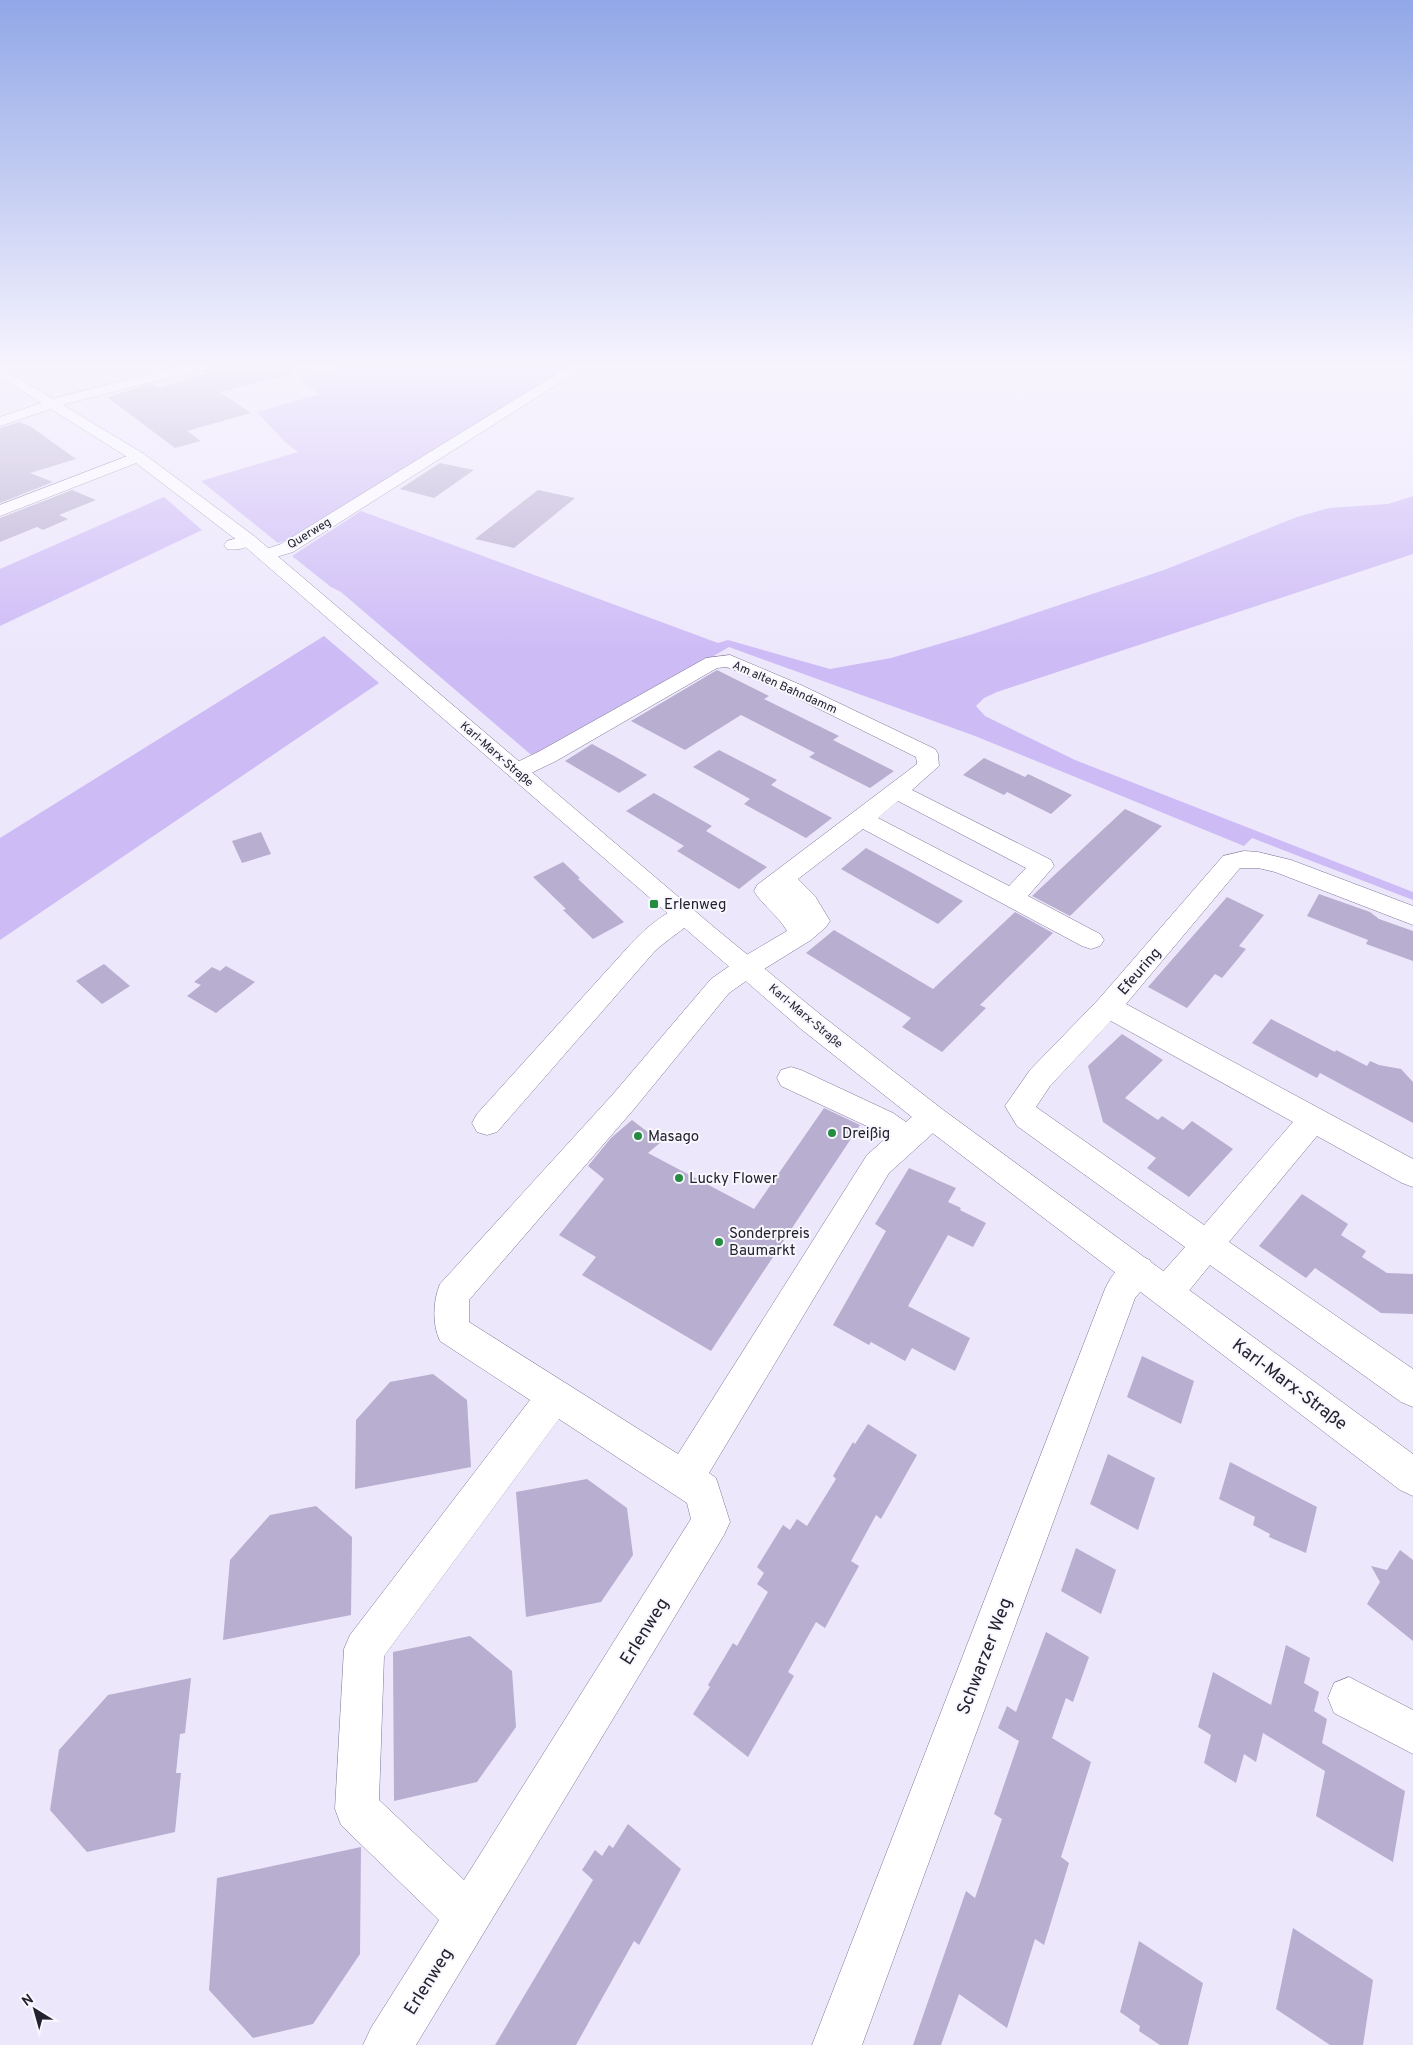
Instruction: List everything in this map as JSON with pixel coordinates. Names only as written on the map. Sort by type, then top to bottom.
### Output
[{"type":"street","points":[[0,511],[126,461]]},
{"type":"street","name":"Karl-Marx-Straße","points":[[143,461],[517,771],[804,1016],[932,1117],[1413,1477]]},
{"type":"street","name":"Querweg","points":[[249,547],[287,548],[426,461]]},
{"type":"street","name":"Am alten Bahndamm","points":[[517,771],[548,756],[713,662],[722,660],[730,661],[794,689],[927,754],[928,766],[862,819],[783,878],[806,902],[817,921],[802,934],[747,966]]},
{"type":"street","points":[[897,791],[1042,866],[1012,898]]},
{"type":"street","points":[[862,819],[1091,940]]},
{"type":"street","name":"Efeuring","points":[[1413,916],[1282,866],[1258,860],[1232,862],[1108,1007],[1413,1174]]},
{"type":"street","points":[[487,1123],[625,969],[646,942],[664,927],[684,915]]},
{"type":"street","name":"Erlenweg","points":[[388,2045],[711,1522],[703,1491],[452,1330],[452,1295],[624,1101],[720,986],[747,966]]},
{"type":"street","points":[[1108,1007],[1040,1078],[1020,1106],[1027,1118],[1207,1243],[1413,1390]]},
{"type":"street","points":[[791,1078],[883,1121],[907,1138]]},
{"type":"street","points":[[684,1479],[878,1164],[932,1117]]},
{"type":"street","points":[[1153,1281],[1207,1243],[1313,1119]]},
{"type":"street","name":"Schwarzer Weg","points":[[837,2045],[1122,1289],[1153,1281]]},
{"type":"street","points":[[468,1916],[357,1809],[364,1648],[555,1396]]},
{"type":"street","points":[[1348,1698],[1413,1732]]},
{"type":"shaded area","points":[[266,461],[419,461],[294,538],[278,543],[201,481]]},
{"type":"shaded area","points":[[1413,496],[1413,554],[997,692],[984,698],[976,706],[985,716],[1075,760],[1413,892],[1413,900],[1252,838],[1244,846],[975,736],[729,647],[536,759],[341,592],[331,587],[292,556],[361,511],[718,643],[728,640],[830,669],[891,658],[973,634],[1164,570],[1297,517],[1329,508],[1388,504]]},
{"type":"shaded area","points":[[164,497],[202,530],[0,626],[0,569]]},
{"type":"shaded area","points":[[324,636],[379,683],[0,940],[0,838]]},
{"type":"building","points":[[0,461],[68,461],[30,473],[53,482],[0,503]]},
{"type":"building","points":[[440,463],[474,470],[434,498],[400,489]]},
{"type":"building","points":[[72,490],[96,500],[59,515],[68,519],[43,530],[37,527],[0,542],[0,518]]},
{"type":"building","points":[[538,490],[575,498],[514,548],[475,539]]},
{"type":"building","points":[[717,670],[769,696],[764,699],[839,736],[833,740],[894,771],[870,788],[809,757],[815,753],[741,715],[685,750],[631,721]]},
{"type":"building","points":[[592,744],[647,775],[619,793],[565,761]]},
{"type":"building","points":[[719,750],[777,780],[771,785],[832,818],[806,838],[744,804],[750,799],[693,767]]},
{"type":"building","points":[[984,758],[1025,777],[1028,774],[1072,795],[1051,814],[1007,792],[1004,795],[963,775]]},
{"type":"building","points":[[654,793],[712,826],[706,831],[767,867],[739,889],[677,851],[684,846],[626,811]]},
{"type":"building","points":[[1125,809],[1162,826],[1070,916],[1032,896]]},
{"type":"building","points":[[261,832],[271,854],[242,863],[232,841]]},
{"type":"building","points":[[866,848],[963,901],[938,924],[841,869]]},
{"type":"building","points":[[563,862],[580,878],[578,879],[624,922],[593,939],[563,910],[566,909],[533,877]]},
{"type":"building","points":[[1319,894],[1370,912],[1379,919],[1413,931],[1413,961],[1366,944],[1368,940],[1307,916]]},
{"type":"building","points":[[1227,897],[1264,915],[1239,946],[1246,949],[1222,978],[1215,974],[1187,1008],[1148,987]]},
{"type":"building","points":[[1015,912],[1053,933],[980,1005],[986,1008],[942,1052],[902,1027],[911,1018],[806,953],[834,930],[933,989]]},
{"type":"building","points":[[104,964],[130,986],[102,1004],[76,981]]},
{"type":"building","points":[[226,966],[255,982],[216,1013],[187,996],[201,985],[194,982],[212,967],[220,971]]},
{"type":"building","points":[[1271,1019],[1367,1066],[1370,1061],[1379,1065],[1401,1069],[1413,1082],[1413,1123],[1320,1073],[1317,1078],[1252,1043]]},
{"type":"building","points":[[1122,1034],[1163,1060],[1125,1098],[1158,1120],[1162,1116],[1183,1130],[1192,1121],[1233,1149],[1189,1197],[1147,1168],[1156,1158],[1103,1122],[1088,1066]]},
{"type":"building","points":[[824,1108],[860,1125],[711,1351],[582,1275],[596,1257],[559,1235],[604,1179],[588,1166],[611,1138],[632,1120],[661,1142],[648,1153],[754,1209]]},
{"type":"building","points":[[909,1168],[956,1188],[948,1202],[986,1223],[973,1247],[948,1235],[908,1306],[970,1338],[955,1371],[912,1348],[905,1361],[871,1342],[869,1345],[833,1325],[886,1231],[875,1224]]},
{"type":"building","points":[[1302,1194],[1348,1224],[1341,1235],[1366,1251],[1362,1257],[1387,1273],[1413,1274],[1413,1314],[1381,1313],[1315,1268],[1306,1278],[1259,1246]]},
{"type":"building","points":[[1142,1356],[1194,1381],[1181,1424],[1127,1397]]},
{"type":"building","points":[[433,1374],[467,1400],[471,1467],[355,1489],[356,1420],[390,1382]]},
{"type":"building","points":[[868,1424],[917,1455],[881,1519],[876,1515],[851,1561],[859,1566],[825,1628],[816,1622],[788,1672],[794,1676],[748,1757],[693,1714],[710,1687],[708,1685],[733,1643],[737,1646],[768,1592],[757,1584],[764,1573],[757,1567],[783,1525],[790,1530],[797,1519],[807,1526],[836,1479],[833,1476],[841,1462],[853,1442],[855,1444]]},
{"type":"building","points":[[1108,1454],[1155,1478],[1138,1530],[1090,1504]]},
{"type":"building","points":[[1230,1462],[1317,1507],[1306,1553],[1269,1537],[1270,1534],[1253,1525],[1255,1517],[1219,1499]]},
{"type":"building","points":[[587,1479],[627,1508],[633,1555],[601,1602],[526,1617],[516,1492]]},
{"type":"building","points":[[316,1506],[352,1537],[351,1615],[223,1640],[230,1560],[270,1515]]},
{"type":"building","points":[[1076,1548],[1116,1570],[1101,1614],[1061,1591]]},
{"type":"building","points":[[1400,1550],[1413,1560],[1413,1641],[1367,1604],[1380,1582],[1371,1566],[1387,1570]]},
{"type":"building","points":[[1046,1632],[1089,1657],[1073,1702],[1066,1698],[1052,1738],[1091,1762],[1061,1857],[1069,1863],[1044,1945],[1035,1939],[1007,2028],[959,1994],[941,2045],[913,2045],[966,1891],[975,1898],[1002,1819],[994,1814],[1019,1741],[998,1728],[1007,1706],[1016,1712]]},
{"type":"building","points":[[470,1636],[512,1671],[516,1727],[477,1782],[394,1801],[393,1652]]},
{"type":"building","points":[[1286,1645],[1310,1658],[1304,1683],[1319,1692],[1314,1711],[1327,1719],[1322,1743],[1405,1791],[1393,1862],[1316,1816],[1325,1771],[1263,1733],[1256,1762],[1244,1754],[1236,1783],[1204,1763],[1211,1735],[1198,1727],[1213,1672],[1271,1705]]},
{"type":"building","points":[[191,1678],[185,1733],[180,1734],[176,1773],[181,1773],[175,1832],[87,1852],[50,1810],[59,1750],[108,1695]]},
{"type":"building","points":[[628,1824],[681,1869],[639,1945],[634,1941],[576,2045],[495,2045],[593,1880],[582,1870],[595,1850],[602,1856],[609,1845],[613,1848]]},
{"type":"building","points":[[361,1847],[360,1954],[313,2024],[253,2038],[209,1990],[217,1878]]},
{"type":"building","points":[[1293,1928],[1373,1980],[1363,2045],[1330,2045],[1276,2009]]},
{"type":"building","points":[[1139,1941],[1203,1983],[1188,2045],[1160,2045],[1139,2031],[1140,2026],[1120,2012]]},
{"type":"place","name":"Erlenweg","points":[[654,904]]},
{"type":"place","name":"Dreißig","points":[[832,1133]]},
{"type":"place","name":"Masago","points":[[638,1136]]},
{"type":"place","name":"Lucky Flower","points":[[679,1178]]},
{"type":"place","name":"Sonderpreis Baumarkt","points":[[719,1242]]}]
